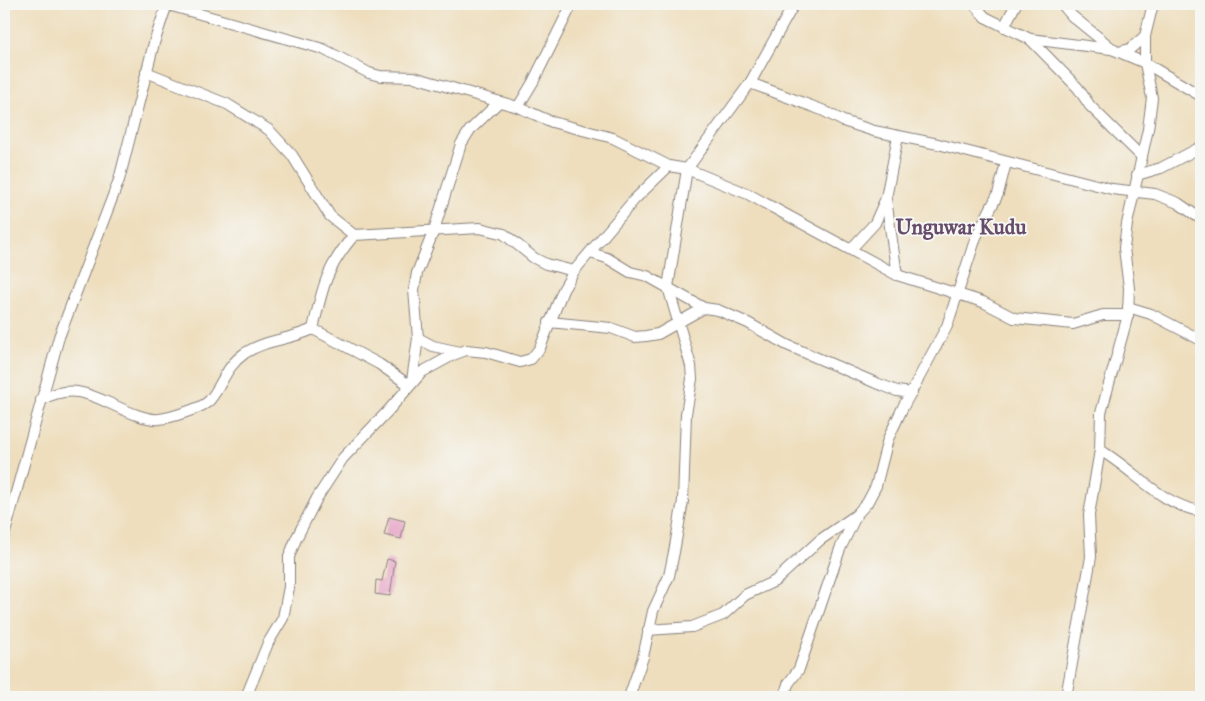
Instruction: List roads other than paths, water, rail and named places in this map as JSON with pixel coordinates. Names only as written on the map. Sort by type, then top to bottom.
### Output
[{"type":"street","points":[[4,536],[59,337],[119,180],[146,72],[166,4],[323,49],[369,73],[380,76],[414,77],[518,107],[552,122],[613,138],[669,166],[686,169],[748,194],[897,275],[958,296],[984,302],[1014,318],[1055,324],[1079,323],[1103,315],[1128,311],[1151,314],[1201,340]]},
{"type":"street","points":[[518,107],[534,82],[572,4]]},
{"type":"street","points":[[629,697],[643,657],[653,611],[669,576],[683,501],[686,414],[692,379],[691,366],[668,287],[686,169],[750,83],[794,4]]},
{"type":"street","points":[[974,4],[985,17],[1030,39],[1118,51],[1130,49],[1144,36]]},
{"type":"street","points":[[1004,27],[1016,4]]},
{"type":"street","points":[[1062,4],[1072,16],[1118,51],[1145,63],[1201,96]]},
{"type":"street","points":[[1066,697],[1092,557],[1089,515],[1100,450],[1101,412],[1128,311],[1128,268],[1124,248],[1152,98],[1145,63],[1144,36],[1154,4]]},
{"type":"street","points":[[1030,39],[1078,88],[1090,106],[1142,157]]},
{"type":"street","points":[[146,72],[227,104],[269,130],[292,155],[330,216],[354,235],[480,228],[504,234],[534,258],[557,268],[574,271]]},
{"type":"street","points":[[750,83],[791,98],[843,122],[1133,193],[1155,194],[1178,203],[1201,219]]},
{"type":"street","points":[[410,383],[418,338],[414,290],[417,272],[434,230],[461,144],[470,130],[499,102]]},
{"type":"street","points":[[851,249],[875,223],[886,198],[898,136]]},
{"type":"street","points":[[1137,175],[1161,168],[1201,146]]},
{"type":"street","points":[[648,630],[692,627],[723,615],[745,595],[775,582],[820,540],[856,515],[867,503],[876,486],[888,439],[903,407],[947,326],[976,237],[998,194],[1006,162]]},
{"type":"street","points":[[418,338],[433,346],[460,352],[486,352],[526,362],[535,356],[563,290],[574,271],[634,200],[669,166]]},
{"type":"street","points":[[886,198],[897,275]]},
{"type":"street","points":[[313,329],[322,288],[331,265],[354,235]]},
{"type":"street","points":[[591,253],[607,258],[630,272],[647,276],[704,308],[731,316],[787,345],[876,383],[898,391],[912,393]]},
{"type":"street","points":[[549,322],[611,328],[635,337],[658,334],[704,308]]},
{"type":"street","points":[[41,400],[52,394],[68,390],[80,392],[124,410],[159,419],[200,408],[208,402],[232,364],[258,346],[271,340],[301,335],[313,329]]},
{"type":"street","points":[[313,329],[379,364],[410,383]]},
{"type":"street","points":[[246,697],[268,643],[283,618],[290,587],[289,557],[304,522],[343,458],[422,372],[460,352]]},
{"type":"street","points":[[1100,450],[1124,465],[1162,494],[1191,509],[1201,511]]},
{"type":"street","points":[[784,697],[788,684],[799,669],[840,549],[856,515]]},
{"type":"district","name":"Unguwar Kudu","points":[[961,227]]}]
